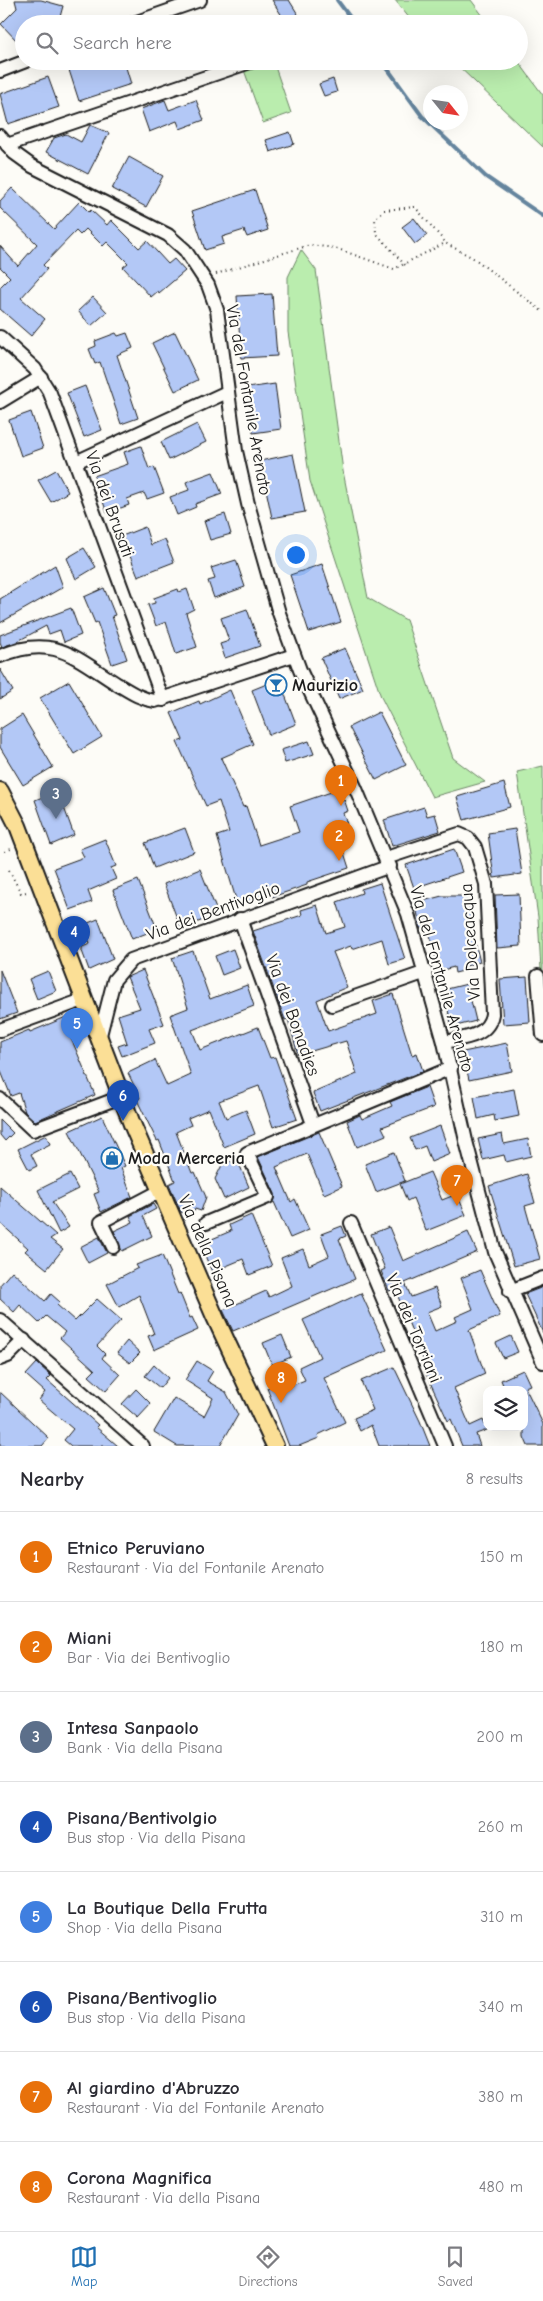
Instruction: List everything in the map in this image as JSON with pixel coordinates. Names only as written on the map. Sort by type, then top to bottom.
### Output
[{"type":"main road","name":"Via della Pisana","points":[[0,791],[15,818],[98,1039],[160,1191],[215,1317],[275,1446]]},
{"type":"street","points":[[157,15],[200,0]]},
{"type":"street","points":[[0,71],[15,65]]},
{"type":"street","points":[[3,141],[225,70]]},
{"type":"street","name":"Via del Fontanile Arenato","points":[[3,141],[19,157],[37,168],[168,235],[185,250],[205,278],[217,310],[227,392],[248,504],[279,613],[294,655],[321,719],[388,862],[410,920],[426,972],[451,1068],[495,1252],[510,1291],[543,1362]]},
{"type":"street","name":"Via dei Brusati","points":[[0,337],[41,377],[52,396],[163,700]]},
{"type":"street","points":[[0,402],[41,377]]},
{"type":"street","points":[[76,462],[227,392]]},
{"type":"street","points":[[0,656],[31,646],[47,646],[82,661],[136,695],[150,700],[163,700],[294,655]]},
{"type":"street","name":"Via Dolceacqua","points":[[388,862],[459,834],[471,840],[478,854],[487,898],[492,1014],[489,1024],[479,1034],[444,1042]]},
{"type":"street","name":"Via dei Bentivoglio","points":[[98,1039],[111,988],[119,972],[128,962],[138,956],[388,862]]},
{"type":"street","name":"Via dei Bonadies","points":[[240,919],[314,1124]]},
{"type":"street","points":[[332,1005],[426,972]]},
{"type":"street","points":[[538,976],[543,1035]]},
{"type":"street","points":[[0,1030],[83,1000]]},
{"type":"street","points":[[206,1223],[268,1197],[247,1152],[451,1068]]},
{"type":"street","points":[[0,1098],[33,1130],[121,1097]]},
{"type":"street","points":[[113,1247],[101,1222],[160,1191]]},
{"type":"street","name":"Via dei Torriani","points":[[350,1223],[445,1446]]},
{"type":"street","points":[[510,1291],[543,1278]]},
{"type":"street","points":[[0,1320],[144,1446]]},
{"type":"street","points":[[1,1358],[10,1355],[24,1340]]},
{"type":"path","points":[[405,265],[376,233],[375,219],[384,210],[415,208],[445,243],[475,259],[543,312]]},
{"type":"path","points":[[205,278],[310,245],[335,248],[390,268],[405,265],[445,243]]},
{"type":"path","points":[[9,870],[22,893],[42,888]]},
{"type":"green space","points":[[395,0],[471,0],[482,15],[407,15]]},
{"type":"green space","points":[[244,70],[276,70],[291,113],[263,123]]},
{"type":"green space","points":[[462,70],[525,70],[543,95],[543,147]]},
{"type":"green space","points":[[301,250],[316,270],[343,471],[368,598],[406,620],[453,758],[485,782],[432,797],[381,697],[310,481],[288,332],[288,277]]},
{"type":"green space","points":[[543,766],[543,1004],[538,917],[517,772]]},
{"type":"building","points":[[15,0],[41,0],[63,6],[60,15],[15,15],[15,39],[1,24],[17,8]]},
{"type":"building","points":[[272,0],[289,0],[298,15],[281,15]]},
{"type":"building","points":[[69,70],[127,70],[131,84],[79,101]]},
{"type":"building","points":[[48,77],[59,107],[8,124],[0,94]]},
{"type":"building","points":[[333,79],[337,92],[324,96],[319,84]]},
{"type":"building","points":[[165,100],[169,110],[196,100],[204,120],[180,129],[177,121],[149,132],[141,109]]},
{"type":"building","points":[[90,125],[109,133],[88,174],[46,152],[54,138],[66,134],[81,142]]},
{"type":"building","points":[[290,132],[294,144],[270,152],[266,140]]},
{"type":"building","points":[[129,157],[163,176],[146,207],[112,189]]},
{"type":"building","points":[[12,188],[54,229],[79,202],[107,225],[111,220],[139,248],[147,241],[168,264],[174,259],[185,271],[159,293],[158,291],[151,297],[123,267],[128,263],[107,242],[103,246],[86,229],[80,235],[76,231],[43,265],[47,269],[21,298],[45,319],[31,336],[0,309],[0,287],[10,277],[0,267],[0,246],[18,266],[37,244],[0,208],[0,201]]},
{"type":"building","points":[[255,190],[268,230],[247,237],[244,230],[222,237],[224,244],[205,250],[192,211]]},
{"type":"building","points":[[414,218],[427,235],[415,244],[402,227]]},
{"type":"building","points":[[272,294],[277,356],[241,358],[237,296]]},
{"type":"building","points":[[93,297],[107,312],[91,326],[78,311]]},
{"type":"building","points":[[175,332],[198,380],[175,391],[152,343]]},
{"type":"building","points":[[116,333],[118,336],[127,333],[133,348],[117,355],[138,418],[121,424],[100,362],[95,364],[89,349],[96,346],[95,341]]},
{"type":"building","points":[[275,384],[281,429],[253,433],[247,388]]},
{"type":"building","points":[[85,386],[102,430],[84,437],[67,393]]},
{"type":"building","points":[[31,412],[43,448],[21,456],[9,420]]},
{"type":"building","points":[[197,424],[206,442],[169,460],[161,442]]},
{"type":"building","points":[[141,446],[149,469],[154,467],[164,493],[147,499],[144,493],[127,499],[129,505],[107,513],[94,476],[128,464],[124,452]]},
{"type":"building","points":[[293,454],[305,512],[272,518],[260,461]]},
{"type":"building","points":[[56,470],[68,492],[51,502],[38,480]]},
{"type":"building","points":[[213,472],[222,494],[195,504],[196,507],[177,515],[170,497],[189,490],[186,482]]},
{"type":"building","points":[[225,514],[231,534],[210,540],[204,521]]},
{"type":"building","points":[[145,527],[151,545],[165,539],[174,562],[138,576],[122,536]]},
{"type":"building","points":[[84,548],[96,567],[76,579],[67,558]]},
{"type":"building","points":[[236,560],[245,587],[214,598],[208,581],[215,579],[211,568]]},
{"type":"building","points":[[322,564],[341,622],[309,632],[290,575]]},
{"type":"building","points":[[55,565],[63,587],[0,623],[0,599]]},
{"type":"building","points":[[104,588],[115,615],[112,616],[127,659],[112,664],[97,622],[95,623],[84,597]]},
{"type":"building","points":[[178,589],[179,592],[187,589],[194,609],[186,613],[197,647],[176,654],[166,622],[156,626],[148,605],[155,603],[154,598]]},
{"type":"building","points":[[71,608],[81,635],[64,642],[60,630],[49,634],[46,626],[16,642],[2,647],[0,635]]},
{"type":"building","points":[[247,609],[260,646],[225,658],[220,644],[229,641],[221,618]]},
{"type":"building","points":[[345,648],[363,689],[339,699],[321,658]]},
{"type":"building","points":[[0,669],[13,691],[0,699]]},
{"type":"building","points":[[279,679],[296,724],[269,735],[252,690]]},
{"type":"building","points":[[69,681],[102,737],[74,754],[40,698]]},
{"type":"building","points":[[230,690],[253,744],[221,758],[243,807],[246,806],[259,845],[299,832],[290,806],[337,790],[340,801],[344,799],[348,811],[343,813],[347,824],[336,828],[349,868],[307,882],[307,885],[272,897],[271,894],[238,906],[217,836],[229,832],[219,801],[206,806],[177,742],[183,740],[171,713],[199,701],[200,704]]},
{"type":"building","points":[[379,712],[406,765],[376,780],[349,727]]},
{"type":"building","points":[[22,715],[53,767],[23,785],[0,747],[0,729]]},
{"type":"building","points":[[309,741],[314,754],[285,763],[281,750]]},
{"type":"building","points":[[504,783],[510,807],[464,820],[457,797]]},
{"type":"building","points":[[58,791],[74,835],[51,845],[35,800]]},
{"type":"building","points":[[424,807],[427,816],[435,814],[440,831],[392,846],[384,820]]},
{"type":"building","points":[[185,828],[194,852],[154,868],[145,843]]},
{"type":"building","points":[[515,829],[522,874],[494,878],[488,833]]},
{"type":"building","points":[[105,839],[116,866],[111,868],[116,879],[88,891],[92,902],[70,910],[54,868],[84,857],[80,849]]},
{"type":"building","points":[[454,849],[462,872],[414,888],[406,865]]},
{"type":"building","points":[[200,869],[218,914],[181,929],[164,884]]},
{"type":"building","points":[[138,880],[157,929],[132,939],[113,890]]},
{"type":"building","points":[[380,883],[405,959],[389,964],[382,939],[352,949],[351,946],[333,952],[347,987],[317,1000],[328,1031],[377,1014],[373,1001],[393,994],[412,1055],[417,1053],[423,1071],[320,1111],[313,1093],[357,1074],[346,1041],[298,1055],[288,1019],[285,1020],[253,931],[302,915],[301,910],[317,905],[326,933],[345,927],[337,902],[362,893],[361,889]]},
{"type":"building","points":[[519,894],[521,946],[497,948],[495,895]]},
{"type":"building","points":[[442,896],[468,896],[471,919],[469,919],[480,962],[466,966],[467,970],[455,973],[454,967],[439,971],[428,928],[421,929],[415,903]]},
{"type":"building","points":[[98,919],[113,959],[89,970],[82,947],[90,944],[83,925]]},
{"type":"building","points":[[233,949],[240,968],[222,975],[215,956]]},
{"type":"building","points":[[193,951],[210,999],[247,985],[254,1006],[192,1030],[200,1050],[258,1027],[270,1058],[275,1057],[297,1119],[273,1127],[259,1086],[219,1101],[226,1118],[246,1110],[255,1134],[224,1147],[209,1109],[188,1118],[191,1125],[176,1132],[192,1173],[195,1172],[206,1197],[201,1211],[195,1209],[192,1216],[181,1212],[169,1184],[175,1181],[159,1140],[157,1141],[137,1100],[140,1098],[128,1073],[155,1060],[167,1086],[191,1075],[170,1015],[188,1008],[172,958]]},
{"type":"building","points":[[0,970],[17,1013],[0,1019]]},
{"type":"building","points":[[143,970],[164,1024],[149,1029],[155,1043],[122,1056],[118,1046],[127,1043],[118,1015],[140,1008],[127,977]]},
{"type":"building","points":[[48,971],[56,991],[37,999],[29,979]]},
{"type":"building","points":[[527,977],[530,1022],[503,1024],[500,979]]},
{"type":"building","points":[[467,984],[476,1021],[452,1027],[443,990]]},
{"type":"building","points":[[66,1017],[72,1032],[69,1033],[95,1095],[35,1121],[25,1112],[19,1093],[11,1096],[0,1069],[0,1042]]},
{"type":"building","points":[[507,1043],[512,1071],[469,1080],[463,1052]]},
{"type":"building","points":[[427,1087],[434,1107],[382,1127],[386,1135],[357,1147],[347,1121],[360,1115],[362,1119],[392,1106],[390,1102]]},
{"type":"building","points":[[514,1089],[519,1116],[495,1121],[494,1115],[478,1119],[474,1097]]},
{"type":"building","points":[[102,1116],[125,1166],[121,1168],[132,1197],[101,1212],[94,1194],[99,1192],[69,1131]]},
{"type":"building","points":[[0,1120],[13,1133],[5,1141],[0,1135]]},
{"type":"building","points":[[440,1126],[450,1154],[431,1162],[425,1146],[415,1150],[410,1138]]},
{"type":"building","points":[[319,1132],[342,1186],[324,1194],[307,1154],[276,1167],[291,1202],[295,1199],[309,1230],[290,1238],[274,1202],[275,1194],[258,1157]]},
{"type":"building","points":[[502,1134],[504,1144],[528,1139],[531,1156],[506,1162],[504,1155],[483,1160],[478,1139]]},
{"type":"building","points":[[46,1135],[50,1144],[31,1154],[37,1166],[29,1170],[18,1149]]},
{"type":"building","points":[[394,1152],[405,1181],[376,1192],[365,1164]]},
{"type":"building","points":[[225,1159],[240,1166],[249,1187],[224,1199],[215,1179]]},
{"type":"building","points":[[430,1172],[442,1200],[457,1194],[466,1215],[426,1231],[413,1198],[407,1201],[400,1184]]},
{"type":"building","points":[[70,1174],[78,1189],[52,1202],[69,1227],[59,1233],[38,1190]]},
{"type":"building","points":[[527,1174],[535,1203],[525,1206],[540,1259],[514,1266],[489,1186]]},
{"type":"building","points":[[0,1186],[56,1235],[50,1239],[63,1249],[47,1269],[25,1251],[28,1248],[0,1223]]},
{"type":"building","points":[[153,1204],[156,1209],[143,1216],[152,1236],[122,1251],[114,1231],[133,1222],[130,1216]]},
{"type":"building","points":[[251,1215],[272,1266],[249,1275],[243,1259],[212,1272],[200,1244],[231,1231],[229,1225]]},
{"type":"building","points":[[342,1226],[346,1236],[339,1239],[355,1279],[233,1331],[223,1310],[266,1291],[269,1297],[292,1286],[281,1258],[303,1249],[309,1265],[329,1256],[321,1234]]},
{"type":"building","points":[[389,1227],[403,1261],[468,1232],[477,1252],[405,1283],[411,1297],[435,1288],[442,1306],[427,1312],[435,1331],[457,1321],[455,1317],[473,1309],[461,1278],[480,1270],[500,1316],[469,1330],[485,1374],[454,1388],[470,1426],[483,1420],[484,1431],[476,1434],[480,1446],[462,1446],[451,1419],[448,1421],[422,1365],[425,1364],[395,1289],[389,1291],[381,1271],[385,1269],[371,1234]]},
{"type":"building","points":[[99,1237],[107,1253],[88,1263],[80,1247]]},
{"type":"building","points":[[162,1255],[178,1294],[180,1293],[190,1318],[192,1317],[198,1330],[154,1350],[148,1336],[154,1334],[139,1295],[119,1307],[107,1284],[138,1268],[136,1265]]},
{"type":"building","points":[[12,1271],[45,1301],[51,1294],[60,1302],[57,1305],[75,1321],[97,1299],[121,1320],[97,1346],[105,1354],[102,1358],[120,1375],[106,1391],[89,1376],[95,1370],[60,1338],[65,1332],[46,1316],[39,1323],[20,1305],[14,1312],[0,1299],[0,1285]]},
{"type":"building","points":[[543,1287],[543,1333],[525,1294]]},
{"type":"building","points":[[361,1293],[387,1350],[324,1378],[345,1422],[318,1435],[319,1438],[299,1446],[289,1446],[267,1388],[275,1384],[278,1391],[305,1380],[299,1367],[320,1357],[303,1320]]},
{"type":"building","points":[[282,1335],[291,1357],[272,1365],[263,1343]]},
{"type":"building","points":[[511,1336],[518,1352],[503,1358],[496,1343]]},
{"type":"building","points":[[127,1341],[140,1353],[130,1363],[117,1353]]},
{"type":"building","points":[[197,1361],[213,1371],[207,1381],[226,1392],[238,1415],[220,1446],[177,1446],[154,1432],[174,1398],[204,1416],[213,1398],[185,1380]]},
{"type":"building","points":[[37,1363],[51,1376],[47,1380],[98,1425],[96,1427],[118,1446],[71,1446],[64,1440],[73,1429],[39,1400],[45,1392],[26,1375]]},
{"type":"building","points":[[154,1365],[168,1378],[160,1388],[145,1376]]},
{"type":"building","points":[[394,1367],[430,1446],[379,1446],[371,1425],[360,1431],[354,1418],[373,1410],[361,1381]]},
{"type":"building","points":[[523,1370],[530,1385],[503,1386],[501,1380]]},
{"type":"building","points":[[136,1389],[151,1404],[138,1418],[122,1404]]},
{"type":"building","points":[[0,1392],[49,1438],[42,1446],[0,1446]]},
{"type":"building","points":[[528,1393],[543,1424],[543,1446],[528,1446],[524,1437],[524,1431],[528,1431]]},
{"type":"waterway","points":[[337,0],[348,15]]},
{"type":"waterway","points":[[389,70],[422,116],[486,177],[543,216]]},
{"type":"place","name":"Maurizio","points":[[276,685]]},
{"type":"place","name":"Etnico Peruviano","points":[[341,806]]},
{"type":"place","name":"Intesa Sanpaolo","points":[[56,819]]},
{"type":"place","name":"Miani","points":[[339,861]]},
{"type":"place","name":"Pisana/Bentivolgio","points":[[74,957]]},
{"type":"place","name":"La Boutique Della Frutta","points":[[77,1049]]},
{"type":"place","name":"Pisana/Bentivoglio","points":[[123,1121]]},
{"type":"place","name":"Moda Merceria","points":[[112,1158]]},
{"type":"place","name":"Al giardino d'Abruzzo","points":[[457,1206]]},
{"type":"place","name":"Corona Magnifica","points":[[281,1403]]}]
